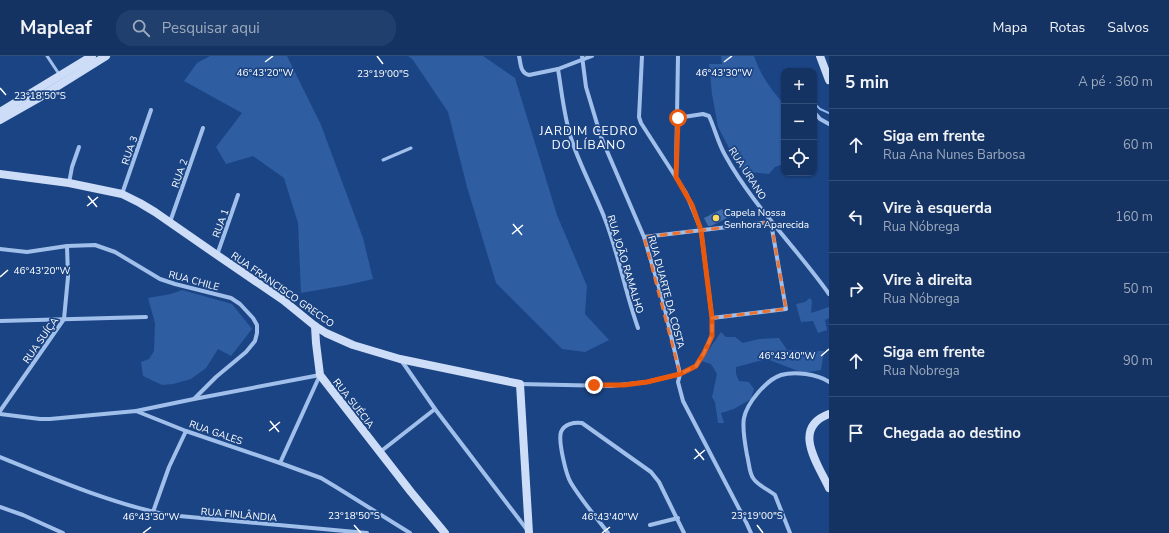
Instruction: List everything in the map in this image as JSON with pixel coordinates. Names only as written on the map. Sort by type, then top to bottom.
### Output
[{"type":"street","points":[[0,112],[10,104],[92,56]]},
{"type":"street","points":[[0,120],[106,56]]},
{"type":"street","points":[[519,56],[522,69],[526,75],[558,69],[582,57],[592,56]]},
{"type":"street","name":"RUA FRANCISCO GRECCO","points":[[0,174],[69,183],[122,194],[140,203],[170,222],[283,300],[326,333],[352,344],[400,359],[520,384],[624,385],[647,382],[680,374],[696,366],[712,336],[712,318],[701,230],[692,205],[676,177],[641,123],[639,117],[642,56]]},
{"type":"street","points":[[676,177],[678,56]]},
{"type":"street","points":[[820,56],[829,80]]},
{"type":"street","name":"RUA DUARTE DA COSTA","points":[[582,57],[586,87],[597,124],[644,237],[663,301],[680,374],[678,382],[683,401],[751,533]]},
{"type":"street","name":"RUA JOÃO RAMALHO","points":[[558,69],[567,122],[572,141],[605,219],[616,252],[630,308],[638,328]]},
{"type":"street","name":"RUA 3","points":[[122,194],[151,110]]},
{"type":"street","name":"RUA URANO","points":[[678,118],[703,114],[709,116],[726,157],[771,222]]},
{"type":"street","points":[[817,116],[829,124]]},
{"type":"street","name":"RUA 2","points":[[170,222],[203,128]]},
{"type":"street","points":[[69,183],[72,167],[79,147]]},
{"type":"street","name":"RUA 1","points":[[216,255],[238,195]]},
{"type":"street","points":[[644,237],[771,222]]},
{"type":"street","points":[[771,222],[816,275],[829,294]]},
{"type":"street","points":[[712,318],[786,309],[771,222]]},
{"type":"street","name":"RUA CHILE","points":[[0,249],[27,252],[68,246],[95,245],[115,252],[160,279],[231,298],[240,304],[253,318],[257,325],[255,341],[246,352],[216,377],[194,399]]},
{"type":"street","name":"RUA SUÍÇA","points":[[0,411],[64,319],[68,277],[68,246]]},
{"type":"street","points":[[0,321],[146,317]]},
{"type":"street","points":[[280,463],[320,376],[316,344],[316,326]]},
{"type":"street","points":[[400,359],[529,533]]},
{"type":"street","points":[[790,533],[775,495],[754,481],[751,475],[745,442],[744,420],[747,409],[754,397],[771,381],[781,376],[801,374],[815,376],[829,382]]},
{"type":"street","name":"RUA SUÉCIA","points":[[136,412],[194,399],[320,376],[445,533]]},
{"type":"street","points":[[520,384],[529,533]]},
{"type":"street","points":[[380,452],[436,409]]},
{"type":"street","name":"RUA GALES","points":[[0,414],[50,419],[136,412],[321,478],[410,533]]},
{"type":"street","points":[[829,414],[816,420],[809,434],[811,451],[829,488]]},
{"type":"street","points":[[608,533],[581,499],[565,468],[560,437],[561,431],[566,426],[575,422],[582,423],[651,472],[659,482],[678,518],[684,533]]},
{"type":"street","points":[[152,512],[169,467],[186,431]]},
{"type":"street","name":"RUA FINLÂNDIA","points":[[0,457],[51,478],[152,512],[183,517],[367,533]]},
{"type":"street","points":[[0,507],[23,515],[63,533]]},
{"type":"street","points":[[650,525],[678,518]]},
{"type":"lane","points":[[47,56],[60,76]]},
{"type":"lane","points":[[382,160],[411,148]]},
{"type":"highlighted area","points":[[771,222],[786,309],[712,318],[712,335],[704,353],[696,366],[680,374],[644,237]]},
{"type":"shaded area","points":[[210,56],[287,56],[321,125],[363,238],[373,279],[301,293],[298,223],[284,178],[253,156],[226,164],[216,147],[242,113],[184,81],[197,63]]},
{"type":"shaded area","points":[[408,56],[483,56],[515,78],[557,215],[587,286],[585,314],[609,340],[585,352],[562,349],[496,283],[467,187],[448,112],[413,60]]},
{"type":"shaded area","points":[[721,56],[754,56],[766,82],[781,100],[781,165],[775,167],[769,174],[741,171],[718,127],[712,94],[709,64],[722,64]]},
{"type":"shaded area","points":[[182,290],[232,304],[252,329],[231,356],[218,349],[206,368],[191,379],[173,384],[162,385],[143,376],[141,362],[149,359],[154,351],[155,323],[148,298],[171,294]]},
{"type":"shaded area","points":[[810,298],[812,301],[811,313],[829,307],[829,318],[825,320],[827,330],[818,333],[813,321],[801,322],[796,304],[805,302]]},
{"type":"shaded area","points":[[721,332],[726,337],[735,337],[743,343],[759,339],[779,338],[787,350],[824,351],[821,370],[803,373],[767,359],[736,367],[736,374],[739,381],[749,382],[754,389],[751,399],[734,409],[721,413],[724,423],[718,423],[715,402],[712,397],[717,374],[711,364],[701,361]]},
{"type":"building","name":"Capela Nossa Senhora Aparecida","points":[[722,209],[727,218],[708,226],[704,218]]},
{"type":"waterway","points":[[815,104],[820,109],[829,113]]},
{"type":"place","name":"Capela Nossa Senhora Aparecida","points":[[716,218]]},
{"type":"district","name":"JARDIM CEDRO DO LÍBANO","points":[[589,138]]},
{"type":"route","points":[[594,385],[624,385],[647,382],[680,374],[696,366],[712,336],[712,318],[708,278],[701,230],[692,205],[676,177],[678,118]]}]
